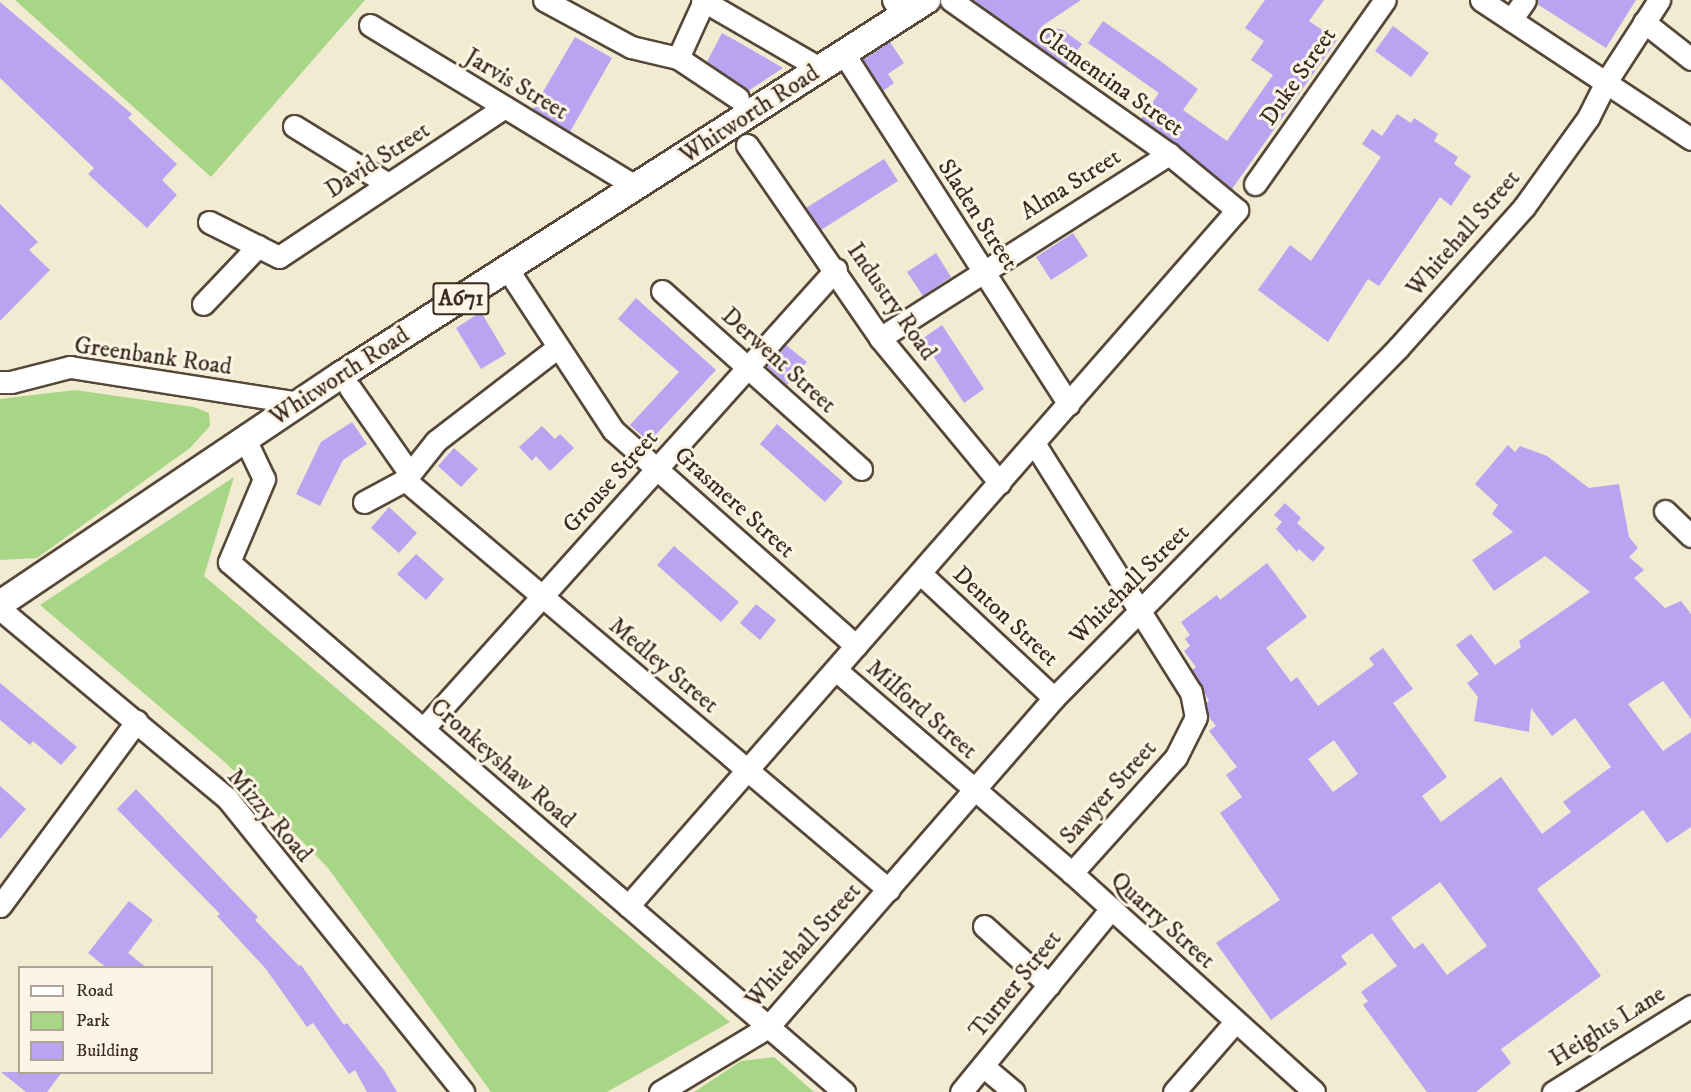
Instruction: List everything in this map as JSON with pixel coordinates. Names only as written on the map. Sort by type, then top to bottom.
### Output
[{"type":"main road","name":"Whitworth Road","points":[[0,604],[245,439],[844,54],[899,7],[927,0]]},
{"type":"street","points":[[544,0],[631,47],[678,58],[738,98]]},
{"type":"street","name":"Clementina Street","points":[[951,0],[1169,154],[1237,210],[1069,404]]},
{"type":"street","name":"Duke Street","points":[[1255,184],[1385,0]]},
{"type":"street","points":[[1481,0],[1606,82],[1688,132]]},
{"type":"street","points":[[1511,21],[1525,0]]},
{"type":"street","name":"Whitehall Street","points":[[660,1092],[768,1027],[1054,698],[1398,348],[1524,207],[1588,118],[1606,82],[1659,0]]},
{"type":"street","points":[[678,58],[703,1],[821,69]]},
{"type":"street","points":[[1644,22],[1691,59]]},
{"type":"street","name":"Jarvis Street","points":[[370,25],[636,188]]},
{"type":"street","name":"Sladen Street","points":[[844,54],[1069,404]]},
{"type":"street","name":"David Street","points":[[258,246],[279,256],[505,108]]},
{"type":"street","points":[[294,126],[388,184]]},
{"type":"street","name":"Industry Road","points":[[747,145],[836,269],[880,338],[1000,483]]},
{"type":"street","name":"Alma Street","points":[[880,338],[1169,154]]},
{"type":"street","points":[[203,304],[258,246],[209,222]]},
{"type":"street","name":"Grouse Street","points":[[423,729],[836,269]]},
{"type":"street","name":"Grasmere Street","points":[[508,270],[613,430],[856,646]]},
{"type":"street","name":"Derwent Street","points":[[662,291],[861,469]]},
{"type":"street","points":[[364,502],[408,477],[436,441],[558,346]]},
{"type":"street","name":"Greenbank Road","points":[[0,381],[11,382],[70,367],[300,404]]},
{"type":"street","name":"Medley Street","points":[[350,388],[408,477],[542,597],[889,890]]},
{"type":"street","points":[[628,906],[1069,404]]},
{"type":"street","name":"Cronkeyshaw Road","points":[[245,439],[264,479],[229,562],[844,1092]]},
{"type":"street","points":[[1034,443],[1141,612]]},
{"type":"street","points":[[1665,511],[1691,536]]},
{"type":"street","name":"Denton Street","points":[[921,573],[1054,698]]},
{"type":"street","name":"Mizzy Road","points":[[0,609],[227,798],[462,1092]]},
{"type":"street","name":"Sawyer Street","points":[[1072,873],[1184,747],[1196,717],[1191,692],[1141,612]]},
{"type":"street","name":"Milford Street","points":[[836,670],[974,789]]},
{"type":"street","points":[[0,906],[137,721]]},
{"type":"street","name":"Quarry Street","points":[[974,789],[1072,873],[1110,910],[1314,1092]]},
{"type":"street","name":"Turner Street","points":[[962,1092],[1110,910]]},
{"type":"street","points":[[984,926],[1049,985]]},
{"type":"street","name":"Heights Lane","points":[[1553,1092],[1691,1006]]},
{"type":"street","points":[[1174,1092],[1235,1022]]},
{"type":"street","points":[[983,1065],[1014,1092]]},
{"type":"green space","points":[[15,0],[365,0],[211,177]]},
{"type":"green space","points":[[75,390],[194,407],[209,413],[210,426],[190,448],[37,558],[0,560],[0,399]]},
{"type":"green space","points":[[234,477],[204,576],[730,1022],[607,1092],[491,1092],[328,868],[227,764],[40,605]]},
{"type":"green space","points":[[774,1057],[814,1092],[694,1092],[741,1061]]},
{"type":"building","points":[[973,0],[1081,0],[1042,26],[1063,30],[1082,44],[1066,66]]},
{"type":"building","points":[[1265,0],[1324,0],[1309,21],[1337,40],[1232,189],[1141,119],[1159,93],[1088,43],[1103,21],[1159,60],[1198,89],[1183,110],[1227,141],[1273,75],[1251,60],[1264,41],[1245,28]]},
{"type":"building","points":[[1538,0],[1636,0],[1606,48],[1537,4]]},
{"type":"building","points":[[0,2],[132,114],[128,118],[177,164],[162,180],[177,195],[147,228],[88,174],[94,168],[0,78]]},
{"type":"building","points":[[1393,26],[1429,53],[1411,77],[1375,51]]},
{"type":"building","points":[[722,33],[783,68],[748,91],[707,62]]},
{"type":"building","points":[[575,37],[612,58],[570,132],[533,109]]},
{"type":"building","points":[[890,42],[904,63],[888,74],[894,83],[883,91],[863,60]]},
{"type":"building","points":[[1397,114],[1411,123],[1414,118],[1438,134],[1434,141],[1458,157],[1454,164],[1471,176],[1451,206],[1440,197],[1379,286],[1368,279],[1328,342],[1258,290],[1290,245],[1311,261],[1381,157],[1362,144],[1372,129],[1382,136]]},
{"type":"building","points":[[884,159],[898,181],[821,230],[806,208]]},
{"type":"building","points":[[0,204],[38,242],[29,250],[50,270],[0,321]]},
{"type":"building","points":[[1073,233],[1088,256],[1051,280],[1036,257]]},
{"type":"building","points":[[936,253],[951,277],[923,296],[907,272]]},
{"type":"building","points":[[636,298],[716,370],[649,442],[630,425],[679,372],[618,319]]},
{"type":"building","points":[[481,312],[506,354],[481,369],[456,328]]},
{"type":"building","points":[[942,325],[984,389],[964,403],[922,339]]},
{"type":"building","points":[[786,345],[807,362],[787,385],[767,367]]},
{"type":"building","points":[[352,422],[367,444],[343,460],[320,506],[296,494],[321,442]]},
{"type":"building","points":[[777,424],[843,482],[825,502],[760,444]]},
{"type":"building","points":[[542,426],[555,439],[560,434],[574,448],[550,471],[536,456],[532,461],[519,447]]},
{"type":"building","points":[[1508,445],[1515,452],[1520,446],[1547,456],[1589,488],[1619,484],[1629,537],[1638,548],[1629,557],[1644,570],[1634,578],[1665,608],[1681,601],[1691,614],[1691,719],[1663,681],[1628,704],[1663,751],[1691,732],[1691,827],[1667,843],[1643,810],[1537,889],[1601,976],[1501,1049],[1511,1063],[1476,1092],[1427,1092],[1363,1005],[1368,1001],[1361,992],[1397,966],[1372,933],[1341,956],[1347,964],[1271,1020],[1216,943],[1280,900],[1220,813],[1242,797],[1226,775],[1237,767],[1209,731],[1216,726],[1208,716],[1206,703],[1209,701],[1192,670],[1196,667],[1184,651],[1190,646],[1185,639],[1190,635],[1181,622],[1217,595],[1220,600],[1267,563],[1307,617],[1266,648],[1291,682],[1297,677],[1318,706],[1374,665],[1369,658],[1383,648],[1413,689],[1393,703],[1447,777],[1422,796],[1441,822],[1501,777],[1542,834],[1571,812],[1563,802],[1611,767],[1575,718],[1552,736],[1531,708],[1529,732],[1474,721],[1478,697],[1467,683],[1479,674],[1456,645],[1471,634],[1495,665],[1521,647],[1519,641],[1590,592],[1545,556],[1494,591],[1472,560],[1513,532],[1492,514],[1498,505],[1475,484]],"holes":[[[1334,740],[1358,774],[1333,792],[1308,759]],[[1440,882],[1487,946],[1447,975],[1423,943],[1414,949],[1391,918]]]},
{"type":"building","points":[[454,448],[478,469],[461,487],[438,466]]},
{"type":"building","points":[[1285,503],[1301,518],[1297,523],[1325,548],[1313,562],[1299,549],[1297,552],[1276,529],[1282,522],[1274,515]]},
{"type":"building","points":[[389,507],[417,533],[399,553],[371,528]]},
{"type":"building","points":[[674,546],[739,602],[721,622],[657,565]]},
{"type":"building","points":[[416,554],[444,579],[426,600],[397,574]]},
{"type":"building","points":[[756,604],[776,620],[760,640],[740,623]]},
{"type":"building","points":[[0,683],[77,747],[61,765],[33,741],[30,745],[0,720]]},
{"type":"building","points":[[0,786],[26,809],[0,839]]},
{"type":"building","points":[[136,789],[258,917],[255,920],[299,966],[301,965],[344,1025],[347,1023],[384,1070],[397,1092],[367,1092],[355,1070],[349,1074],[313,1023],[307,1027],[266,969],[217,916],[220,914],[117,809]]},
{"type":"building","points":[[129,901],[153,920],[128,953],[144,966],[104,966],[88,953]]},
{"type":"building","points":[[1,1072],[60,1074],[47,1092],[26,1092]]}]
